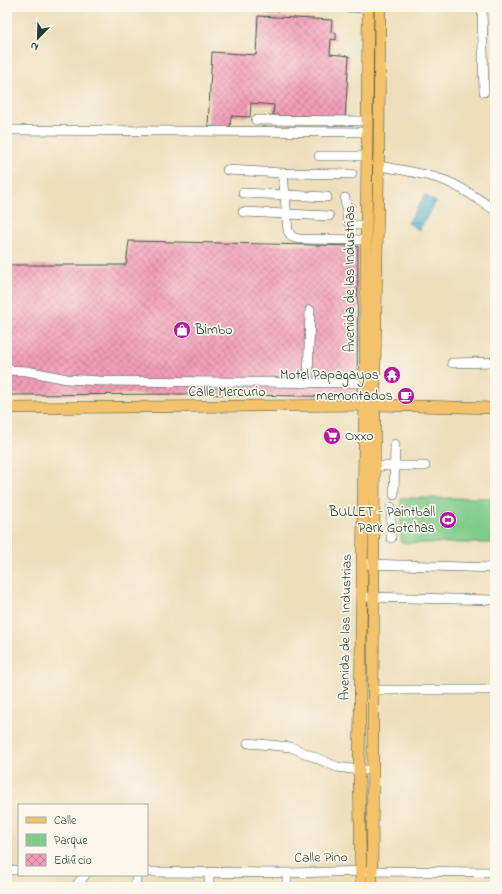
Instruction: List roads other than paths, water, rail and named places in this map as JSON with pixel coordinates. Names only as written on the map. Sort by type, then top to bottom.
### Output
[{"type":"main road","name":"Avenida de las Industrias","points":[[361,887],[367,871],[373,770],[374,690],[376,406],[370,369],[366,240],[368,7]]},
{"type":"main road","name":"Avenida de las Industrias","points":[[372,887],[367,871],[359,770],[364,406],[365,383],[370,369],[379,166],[380,7]]},
{"type":"main road","points":[[366,152],[379,147]]},
{"type":"main road","name":"Calle Mercurio","points":[[7,408],[376,406],[495,408]]},
{"type":"main road","points":[[360,706],[373,707]]},
{"type":"street","points":[[7,7],[7,13]]},
{"type":"street","points":[[265,7],[277,7]]},
{"type":"street","points":[[342,7],[368,7]]},
{"type":"street","points":[[482,7],[484,92]]},
{"type":"street","points":[[256,120],[366,127]]},
{"type":"street","points":[[7,130],[366,127]]},
{"type":"street","points":[[319,156],[366,152]]},
{"type":"street","points":[[379,166],[436,177],[462,189],[495,210]]},
{"type":"street","points":[[227,170],[283,173],[352,174]]},
{"type":"street","points":[[283,173],[288,231],[292,237],[295,239],[366,240]]},
{"type":"street","points":[[243,193],[327,197]]},
{"type":"street","points":[[345,198],[348,222],[355,225],[366,225]]},
{"type":"street","points":[[243,212],[329,216]]},
{"type":"street","points":[[308,383],[310,310]]},
{"type":"street","points":[[452,363],[495,362]]},
{"type":"street","points":[[7,370],[67,379],[95,381],[365,383]]},
{"type":"street","points":[[394,495],[395,444]]},
{"type":"street","points":[[375,466],[425,466]]},
{"type":"street","points":[[391,507],[391,538]]},
{"type":"street","points":[[374,525],[391,524]]},
{"type":"street","points":[[362,564],[495,568]]},
{"type":"street","points":[[362,597],[495,600]]},
{"type":"street","points":[[374,690],[495,690]]},
{"type":"street","points":[[248,743],[291,747],[309,754],[327,764],[341,768],[373,770]]},
{"type":"street","points":[[7,870],[18,870]]},
{"type":"street","name":"Calle Pino","points":[[148,872],[495,872]]},
{"type":"street","points":[[209,873],[209,887]]},
{"type":"street","points":[[287,873],[287,887]]},
{"type":"street","points":[[75,887],[83,876]]},
{"type":"street","points":[[136,876],[136,887]]},
{"type":"water","points":[[425,195],[436,202],[419,230],[408,223]]},
{"type":"place","name":"Bimbo","points":[[182,330]]},
{"type":"place","name":"Motel Papagayos","points":[[392,375]]},
{"type":"place","name":"memontados","points":[[406,396]]},
{"type":"place","name":"Oxxo","points":[[332,436]]},
{"type":"place","name":"BULLET - Paintball Park Gotchas","points":[[448,520]]}]
